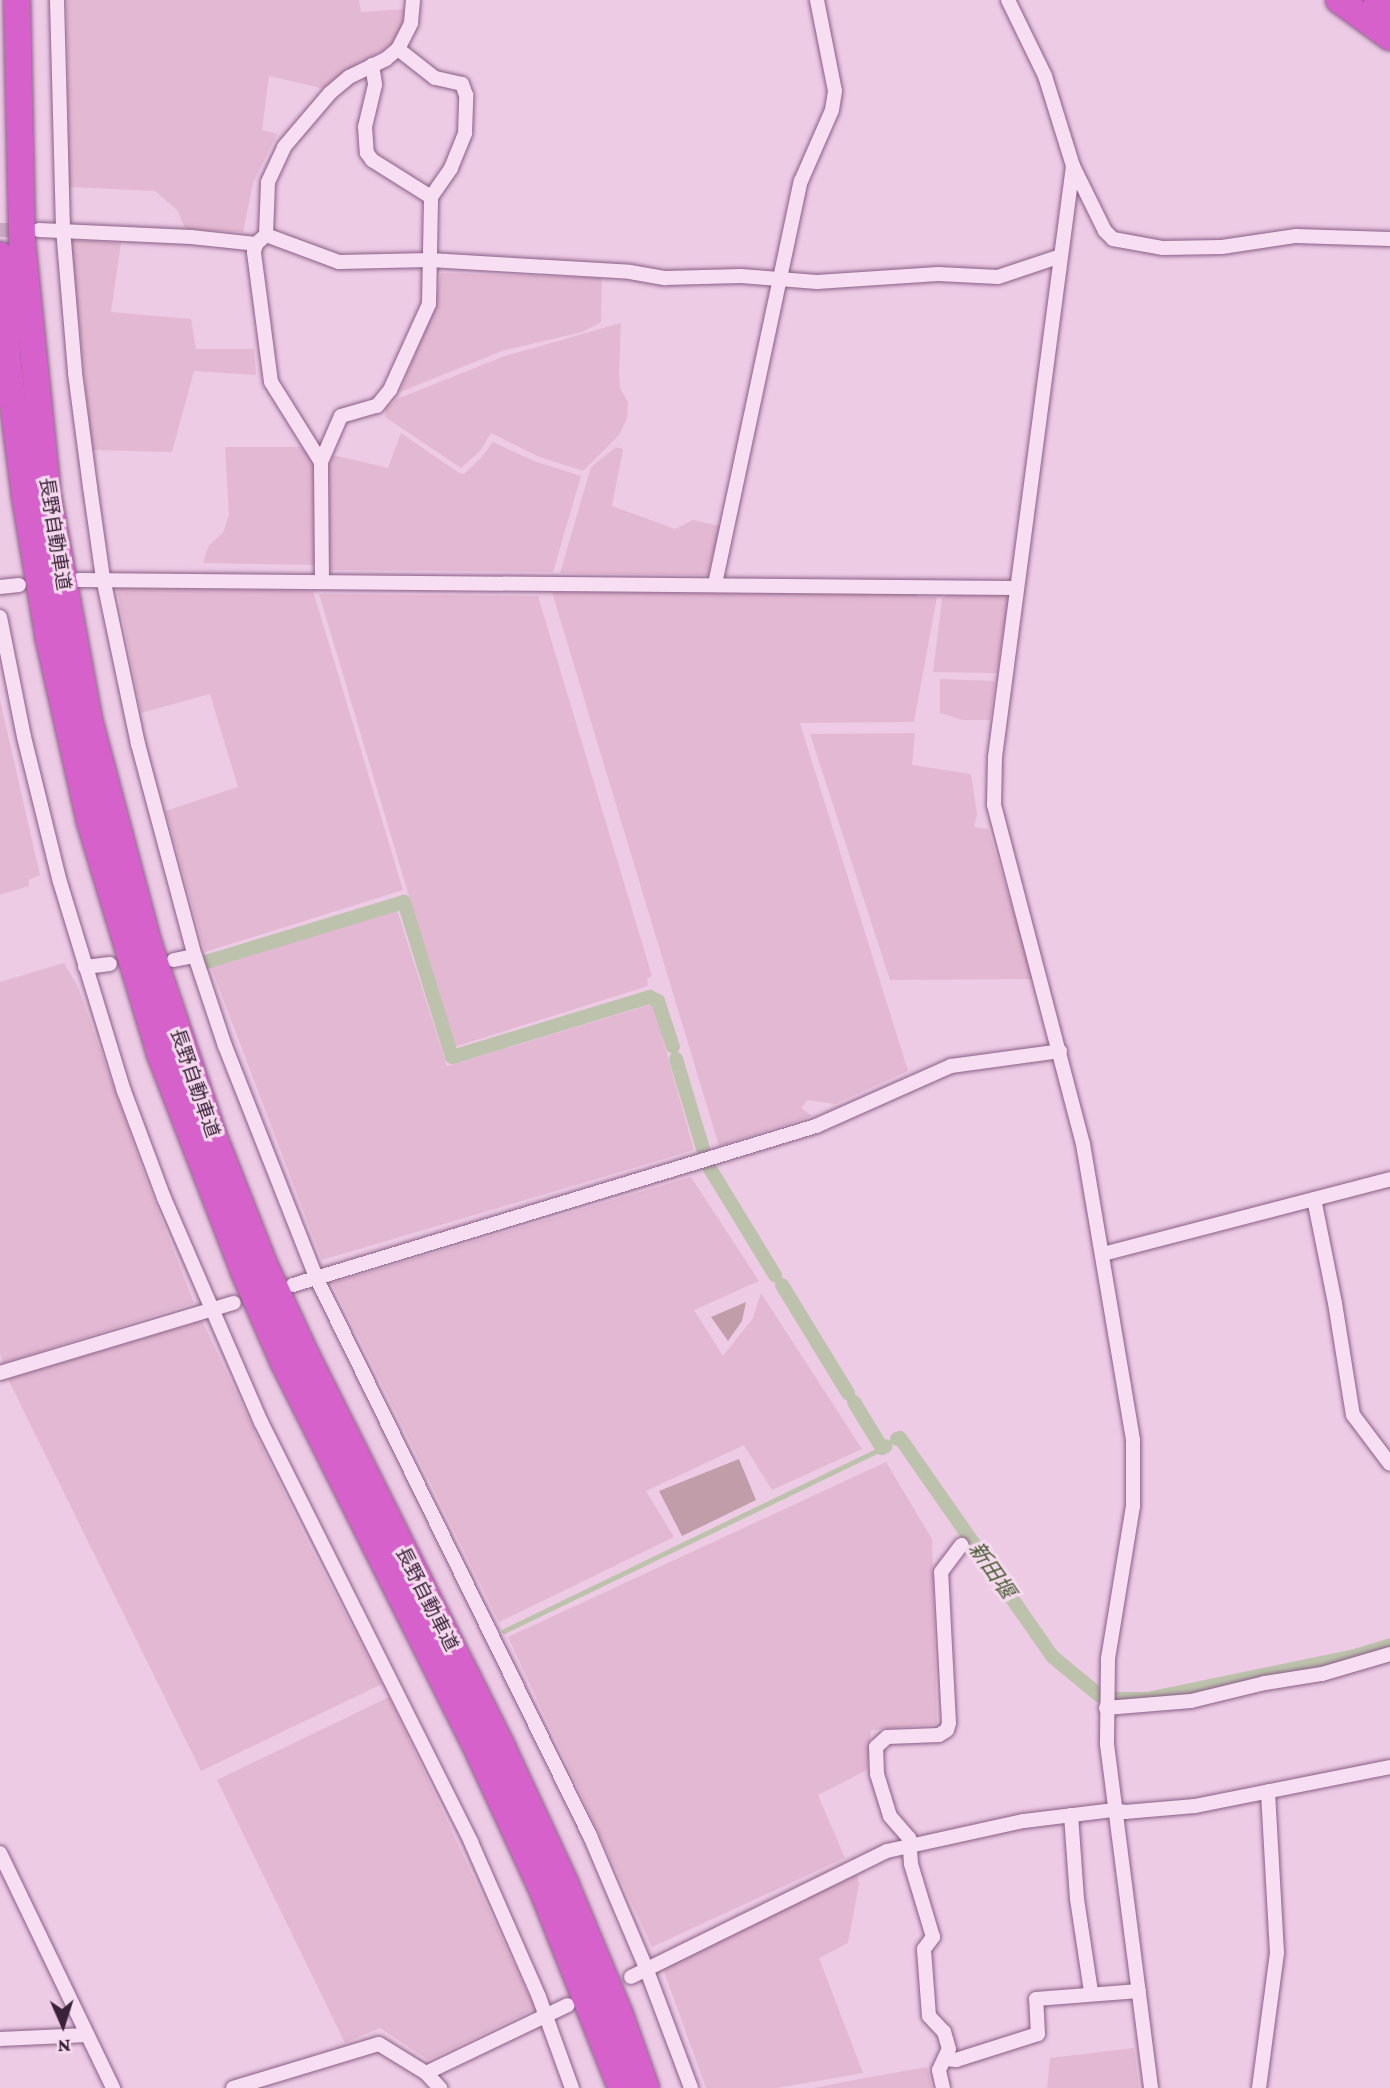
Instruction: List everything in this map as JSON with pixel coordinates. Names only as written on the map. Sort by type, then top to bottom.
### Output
[{"type":"highway","name":"長野自動車道","points":[[17,0],[22,241],[48,496],[89,720],[148,942],[214,1137],[264,1264],[559,1870],[620,2015],[646,2088]]},
{"type":"highway","points":[[1339,0],[1390,37]]},
{"type":"highway","points":[[1377,0],[1390,8]]},
{"type":"highway","name":"長野自動車道","points":[[0,255],[8,364],[25,497],[49,640],[90,822],[160,1054],[243,1272],[283,1361],[480,1755],[542,1889],[621,2088]]},
{"type":"street","points":[[57,0],[63,229],[75,373],[103,578],[150,794],[195,956],[225,1046],[316,1277],[393,1438],[549,1749],[646,1968],[691,2088]]},
{"type":"street","points":[[321,462],[271,382],[261,240],[268,182],[284,147],[330,93],[349,77],[398,49],[411,23],[413,0]]},
{"type":"street","points":[[715,584],[782,281],[801,181],[832,110],[835,91],[817,0]]},
{"type":"street","points":[[1008,0],[1045,76],[1073,166],[1105,231],[1113,239],[1163,248],[1210,247],[1296,236],[1390,239]]},
{"type":"street","points":[[322,580],[321,462],[341,415],[376,406],[390,390],[429,304],[431,197],[451,168],[465,134],[466,95],[462,84],[435,78],[398,49]]},
{"type":"street","points":[[372,65],[375,85],[365,127],[367,153],[372,160],[431,197]]},
{"type":"street","points":[[1073,166],[995,757],[994,805],[1083,1144],[1133,1441],[1135,1474],[1129,1537],[1108,1660],[1106,1708],[1114,1810],[1152,2088]]},
{"type":"street","points":[[39,230],[261,240],[338,262],[430,260],[630,272],[665,278],[741,276],[782,281],[844,281],[939,274],[998,277],[1061,256]]},
{"type":"street","points":[[79,580],[103,578],[1016,588]]},
{"type":"street","points":[[0,587],[19,585]]},
{"type":"street","points":[[0,617],[37,795],[85,967],[124,1091],[210,1310],[261,1422],[471,1842],[546,2015],[572,2088]]},
{"type":"street","points":[[174,960],[195,956]]},
{"type":"street","points":[[85,967],[110,964]]},
{"type":"street","points":[[293,1285],[816,1126],[951,1066],[1060,1051]]},
{"type":"street","points":[[1103,1254],[1390,1179]]},
{"type":"street","points":[[1314,1199],[1335,1303],[1353,1415],[1390,1464]]},
{"type":"street","points":[[0,1373],[234,1303]]},
{"type":"street","points":[[943,2088],[939,2070],[949,2049],[944,2032],[929,2016],[924,1949],[933,1937],[911,1864],[909,1838],[890,1816],[877,1774],[876,1747],[887,1737],[939,1735],[947,1730],[941,1572],[961,1545]]},
{"type":"street","points":[[1106,1708],[1191,1701],[1265,1683],[1322,1674],[1390,1654]]},
{"type":"street","points":[[631,1977],[887,1851],[977,1830],[1072,1815],[1195,1806],[1390,1767]]},
{"type":"street","points":[[1259,2088],[1276,1953],[1268,1791]]},
{"type":"street","points":[[1072,1815],[1077,1899],[1091,1992]]},
{"type":"street","points":[[0,1853],[113,2088]]},
{"type":"street","points":[[946,2059],[956,2060],[1038,2034],[1036,1999],[1091,1992],[1139,1991]]},
{"type":"street","points":[[426,2073],[568,2005]]},
{"type":"street","points":[[0,2039],[87,2035]]},
{"type":"street","points":[[233,2088],[379,2044],[426,2073],[440,2088]]},
{"type":"shaded area","points":[[67,0],[359,0],[361,12],[405,9],[399,36],[390,46],[349,69],[325,89],[269,76],[262,130],[277,134],[253,183],[243,232],[185,229],[178,211],[155,191],[69,187]]},
{"type":"shaded area","points":[[71,240],[121,243],[111,312],[191,319],[196,349],[254,349],[256,375],[194,371],[172,452],[92,450]]},
{"type":"shaded area","points":[[441,273],[602,278],[601,322],[582,332],[502,351],[400,392],[435,307]]},
{"type":"shaded area","points":[[621,323],[620,388],[628,402],[627,419],[619,435],[583,471],[537,456],[491,433],[480,451],[461,468],[385,417],[386,409],[397,399],[505,356]]},
{"type":"shaded area","points":[[401,433],[459,473],[464,474],[493,442],[534,461],[581,476],[553,572],[330,570],[326,476],[333,455],[388,468]]},
{"type":"shaded area","points":[[225,447],[301,447],[313,460],[316,565],[203,563],[209,545],[223,533],[229,515]]},
{"type":"shaded area","points":[[616,447],[623,449],[612,506],[675,529],[693,520],[720,526],[708,575],[560,573],[591,467]]},
{"type":"shaded area","points":[[117,588],[313,591],[403,890],[205,952],[166,811],[238,787],[210,694],[141,713]]},
{"type":"shaded area","points":[[552,592],[917,594],[918,597],[937,597],[914,722],[800,723],[908,1071],[835,1104],[808,1100],[801,1108],[812,1116],[719,1146]]},
{"type":"shaded area","points":[[319,594],[538,596],[652,976],[647,979],[648,986],[454,1047]]},
{"type":"shaded area","points":[[947,595],[1005,595],[1008,599],[997,673],[933,672],[942,599]]},
{"type":"shaded area","points":[[940,679],[995,681],[990,720],[963,720],[940,713]]},
{"type":"shaded area","points":[[0,700],[40,875],[29,880],[29,886],[0,895]]},
{"type":"shaded area","points":[[915,733],[912,765],[971,774],[977,814],[974,827],[988,829],[1034,979],[890,980],[810,734]]},
{"type":"shaded area","points":[[397,910],[447,1066],[653,1004],[694,1150],[322,1260],[211,967]]},
{"type":"shaded area","points":[[64,963],[78,987],[149,1188],[194,1303],[3,1363],[0,1354],[0,982]]},
{"type":"shaded area","points":[[691,1177],[759,1281],[694,1310],[723,1356],[753,1318],[761,1293],[862,1449],[772,1490],[744,1445],[646,1491],[674,1537],[499,1622],[332,1283]]},
{"type":"shaded area","points":[[746,1302],[742,1321],[728,1341],[711,1317]]},
{"type":"shaded area","points":[[202,1321],[308,1543],[382,1684],[201,1771],[8,1379]]},
{"type":"shaded area","points":[[739,1459],[756,1500],[682,1536],[659,1491]]},
{"type":"shaded area","points":[[886,1462],[932,1539],[937,1724],[871,1730],[867,1770],[818,1795],[845,1858],[652,1947],[508,1637]]},
{"type":"shaded area","points":[[389,1697],[535,2009],[428,2060],[380,2028],[345,2043],[217,1780]]},
{"type":"shaded area","points":[[857,1875],[859,1884],[848,1943],[819,1958],[863,2073],[777,2088],[706,2088],[662,1966]]},
{"type":"shaded area","points":[[1134,2048],[1139,2088],[1047,2088],[1050,2058]]},
{"type":"shaded area","points":[[927,2067],[932,2088],[813,2088],[865,2078]]},
{"type":"waterway","points":[[206,962],[404,902],[452,1057],[650,997],[658,1001],[673,1047]]},
{"type":"waterway","points":[[676,1059],[703,1149]]},
{"type":"waterway","points":[[709,1167],[775,1275]]},
{"type":"waterway","points":[[782,1285],[848,1393]]},
{"type":"waterway","points":[[854,1402],[882,1448],[886,1446]]},
{"type":"waterway","name":"新田堰","points":[[897,1439],[900,1438],[1053,1657],[1099,1695]]},
{"type":"waterway","points":[[504,1631],[882,1448]]},
{"type":"waterway","name":"新田堰","points":[[1112,1699],[1147,1699],[1355,1656],[1390,1645]]},
{"type":"tunnel","points":[[0,230],[27,230]]}]
